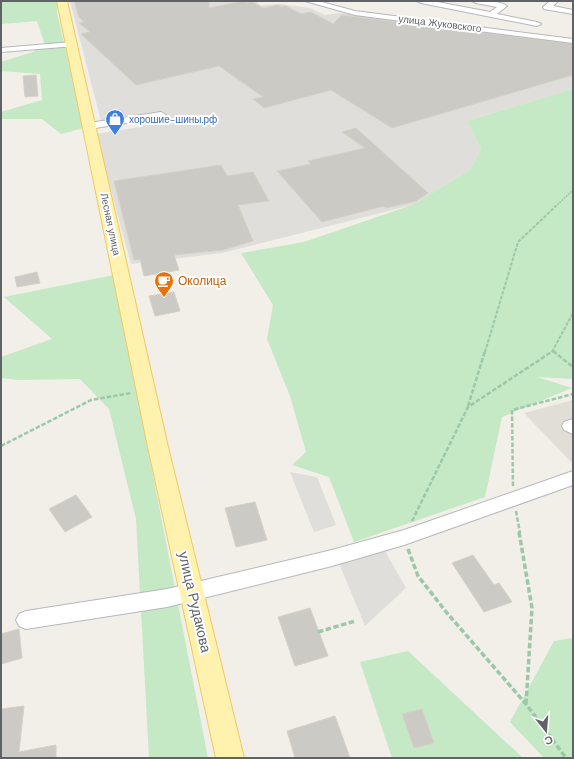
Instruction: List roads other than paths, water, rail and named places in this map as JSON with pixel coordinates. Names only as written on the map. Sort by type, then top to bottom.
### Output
[{"type":"main road","name":"Лесная улица","points":[[62,1],[158,447]]},
{"type":"main road","name":"улица Рудакова","points":[[158,447],[230,758]]},
{"type":"street","name":"улица Жуковского","points":[[311,1],[324,6],[354,13],[573,41]]},
{"type":"street","points":[[324,6],[332,1]]},
{"type":"street","points":[[421,1],[537,24]]},
{"type":"street","points":[[476,1],[503,6],[491,15]]},
{"type":"street","points":[[554,1],[547,7],[573,12]]},
{"type":"street","points":[[1,50],[72,44]]},
{"type":"street","points":[[89,126],[160,115]]},
{"type":"street","points":[[573,425],[570,426],[573,428]]},
{"type":"street","points":[[26,620],[167,598],[332,558],[404,537],[573,478]]},
{"type":"place","name":"хорошие-шины.рф","points":[[115,136]]},
{"type":"place","name":"Околица","points":[[164,298]]}]
